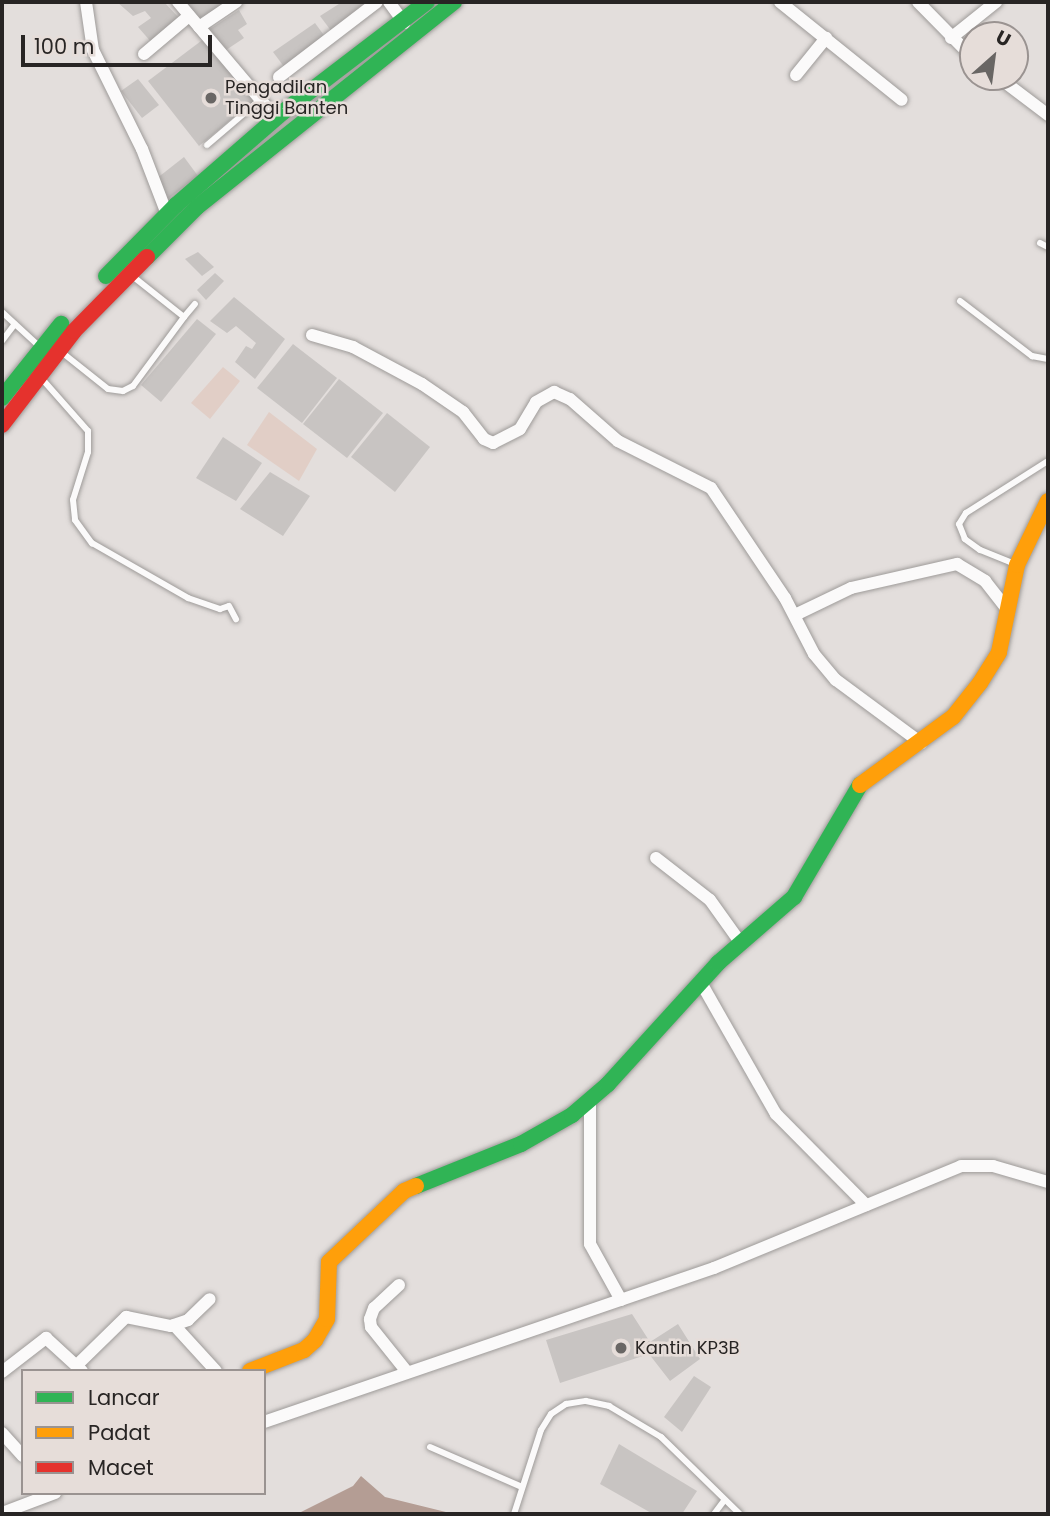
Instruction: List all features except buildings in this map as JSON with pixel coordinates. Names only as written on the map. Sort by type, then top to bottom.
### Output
[{"type":"main road","points":[[2,398],[41,348],[60,341],[129,274],[192,201],[276,118],[427,2]]},
{"type":"main road","points":[[2,425],[40,376],[60,341],[167,214],[192,201],[299,122],[454,2]]},
{"type":"main road","points":[[292,106],[299,122]]},
{"type":"main road","points":[[255,1369],[304,1350],[315,1340],[327,1318],[329,1262],[404,1191],[521,1144],[590,1100],[700,981],[808,880],[858,787],[953,717],[980,683],[999,652],[1017,565],[1048,501]]},
{"type":"street","points":[[86,2],[93,50],[142,149],[167,214]]},
{"type":"street","points":[[178,2],[276,118]]},
{"type":"street","points":[[199,27],[236,2]]},
{"type":"street","points":[[279,77],[377,2]]},
{"type":"street","points":[[389,2],[413,34]]},
{"type":"street","points":[[780,2],[902,100]]},
{"type":"street","points":[[918,2],[959,45]]},
{"type":"street","points":[[951,38],[996,2]]},
{"type":"street","points":[[144,54],[190,16]]},
{"type":"street","points":[[796,75],[826,38]]},
{"type":"street","points":[[1016,91],[1048,115]]},
{"type":"street","points":[[312,335],[353,347],[422,384],[463,412],[484,439],[493,443],[520,429],[544,394],[563,395],[618,441],[711,488],[795,615],[814,654],[836,680],[921,743]]},
{"type":"street","points":[[795,615],[851,588],[957,564],[985,580],[1009,612]]},
{"type":"street","points":[[656,858],[710,900],[740,942]]},
{"type":"street","points":[[700,981],[776,1114],[866,1205]]},
{"type":"street","points":[[590,1100],[590,1244],[621,1300]]},
{"type":"street","points":[[266,1421],[714,1268],[961,1166],[993,1166],[1048,1182]]},
{"type":"street","points":[[399,1285],[377,1304],[370,1319],[371,1328],[407,1372]]},
{"type":"street","points":[[2,1372],[46,1338],[80,1368],[131,1315],[174,1325],[188,1320],[210,1299]]},
{"type":"street","points":[[174,1325],[209,1369]]},
{"type":"street","points":[[2,1433],[21,1454]]},
{"type":"street","points":[[2,1513],[50,1495]]},
{"type":"lane","points":[[207,145],[261,99]]},
{"type":"lane","points":[[1040,243],[1048,247]]},
{"type":"lane","points":[[129,274],[184,317]]},
{"type":"lane","points":[[960,301],[1032,356],[1048,359]]},
{"type":"lane","points":[[60,341],[108,388],[124,391],[133,386],[195,304]]},
{"type":"lane","points":[[2,312],[41,348]]},
{"type":"lane","points":[[2,341],[15,324]]},
{"type":"lane","points":[[40,376],[88,431],[88,452],[73,500],[75,520],[92,543],[188,598],[220,609],[229,606],[236,619]]},
{"type":"lane","points":[[1017,565],[980,550],[965,539],[959,524],[967,513],[1048,461]]},
{"type":"lane","points":[[517,1513],[522,1487],[551,1414],[566,1404],[586,1401],[609,1406],[661,1437],[723,1502],[740,1514]]},
{"type":"lane","points":[[430,1447],[522,1487]]},
{"type":"lane","points":[[715,1514],[723,1502]]},
{"type":"shaded area","points":[[223,367],[240,381],[210,419],[191,403]]},
{"type":"shaded area","points":[[269,412],[317,449],[299,481],[247,445]]},
{"type":"shaded area","points":[[361,1476],[385,1497],[454,1514],[297,1514],[353,1486]]},
{"type":"traffic: fast","points":[[106,276],[176,205],[283,112],[427,2]]},
{"type":"traffic: fast","points":[[147,257],[197,207],[454,2]]},
{"type":"traffic: fast","points":[[2,398],[61,324]]},
{"type":"traffic: fast","points":[[416,1186],[521,1144],[572,1115],[608,1084],[718,963],[794,897],[860,785]]},
{"type":"traffic: slow","points":[[860,785],[953,717],[980,683],[999,652],[1017,565],[1048,501]]},
{"type":"traffic: slow","points":[[255,1369],[304,1350],[315,1340],[327,1319],[329,1262],[404,1191],[416,1186]]},
{"type":"traffic: jam","points":[[2,425],[74,331],[147,257]]},
{"type":"place","name":"Pengadilan Tinggi Banten","points":[[211,98]]},
{"type":"place","name":"Kantin KP3B","points":[[621,1348]]}]
